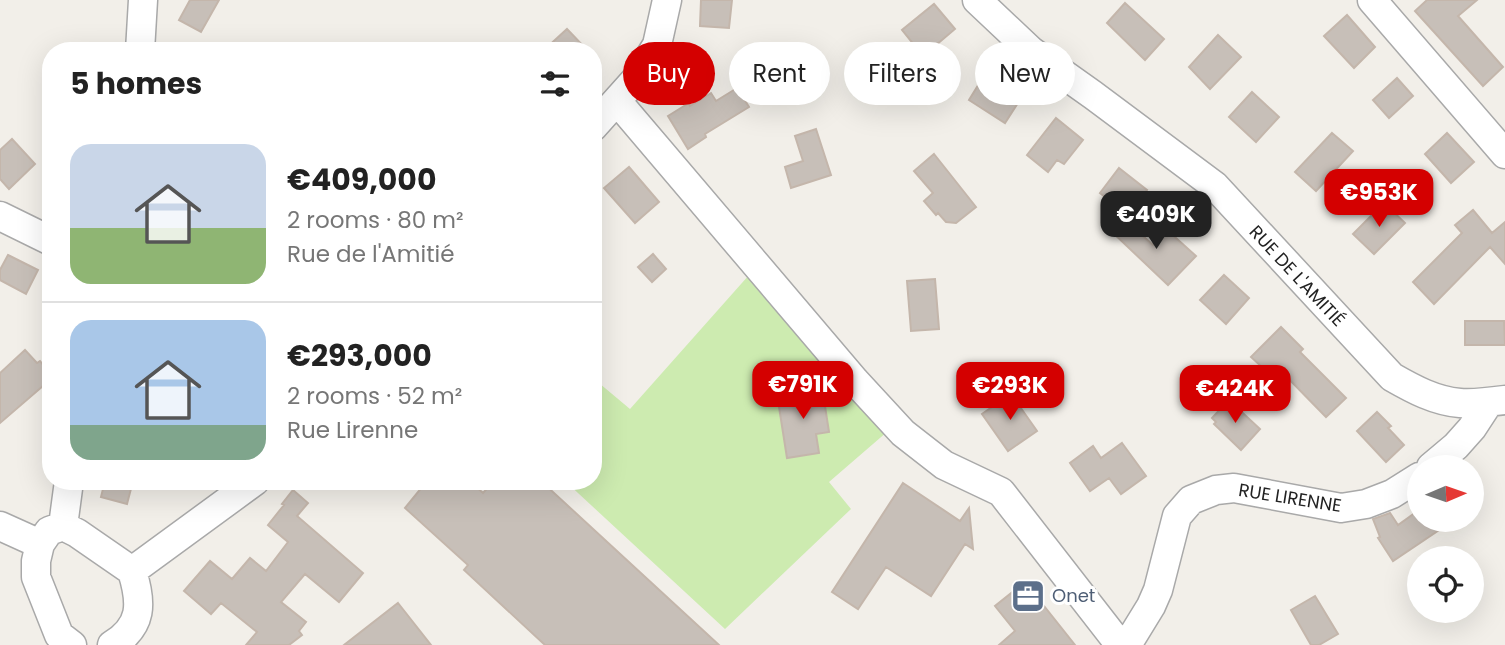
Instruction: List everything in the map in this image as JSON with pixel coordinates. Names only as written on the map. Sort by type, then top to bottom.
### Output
[{"type":"street","points":[[140,42],[142,0]]},
{"type":"street","points":[[602,117],[635,79],[657,45],[667,0]]},
{"type":"street","name":"RUE DE L'AMITIÉ","points":[[976,0],[1031,51],[1215,186],[1392,377],[1414,390],[1436,398],[1460,403],[1497,401]]},
{"type":"street","points":[[1372,0],[1505,154]]},
{"type":"street","points":[[617,101],[903,433],[944,465],[1001,492],[1120,645]]},
{"type":"street","points":[[0,216],[42,237]]},
{"type":"street","points":[[1445,455],[1497,401]]},
{"type":"street","name":"RUE LIRENNE","points":[[1127,645],[1151,606],[1158,590],[1178,516],[1191,500],[1216,490],[1234,488],[1341,508],[1366,504],[1392,494],[1407,485]]},
{"type":"street","points":[[63,526],[68,490]]},
{"type":"street","points":[[132,572],[243,490]]},
{"type":"street","points":[[0,526],[40,544]]},
{"type":"street","points":[[59,642],[36,577],[36,561],[40,544],[49,531],[63,526],[78,533],[132,572],[139,600],[136,621],[130,632],[113,645]]},
{"type":"green space","points":[[757,266],[895,425],[829,482],[851,509],[725,629],[575,490],[602,490],[602,386],[630,409]]},
{"type":"building","points":[[190,0],[219,0],[201,32],[179,20]]},
{"type":"building","points":[[701,0],[732,0],[729,28],[700,26]]},
{"type":"building","points":[[1427,0],[1477,0],[1458,16],[1503,67],[1483,86],[1415,11]]},
{"type":"building","points":[[1125,3],[1164,39],[1145,60],[1107,23]]},
{"type":"building","points":[[934,4],[955,29],[940,42],[912,42],[902,30]]},
{"type":"building","points":[[1347,15],[1375,47],[1354,68],[1324,36]]},
{"type":"building","points":[[567,29],[579,42],[553,42]]},
{"type":"building","points":[[1218,35],[1241,57],[1210,89],[1189,67]]},
{"type":"building","points":[[1397,78],[1413,96],[1389,118],[1373,100]]},
{"type":"building","points":[[975,90],[975,104],[969,100]]},
{"type":"building","points":[[1252,92],[1279,117],[1256,142],[1229,117]]},
{"type":"building","points":[[729,93],[729,105],[749,107],[705,134],[706,137],[688,149],[668,116],[686,105],[715,105],[716,101]]},
{"type":"building","points":[[977,105],[1017,105],[1005,123]]},
{"type":"building","points":[[1056,118],[1083,140],[1064,164],[1057,160],[1048,172],[1027,155]]},
{"type":"building","points":[[816,129],[831,175],[791,188],[785,167],[803,161],[795,136]]},
{"type":"building","points":[[1332,133],[1353,151],[1316,191],[1295,172]]},
{"type":"building","points":[[1447,133],[1474,162],[1451,183],[1425,154]]},
{"type":"building","points":[[12,139],[35,164],[9,189],[0,179],[0,150]]},
{"type":"building","points":[[934,154],[976,207],[956,223],[946,222],[924,201],[933,193],[914,171]]},
{"type":"building","points":[[629,167],[659,202],[635,223],[604,188]]},
{"type":"building","points":[[1119,168],[1147,190],[1128,215],[1100,193]]},
{"type":"building","points":[[1384,203],[1405,223],[1374,254],[1353,234]]},
{"type":"building","points":[[1473,210],[1492,233],[1505,222],[1505,264],[1490,247],[1434,304],[1413,282],[1462,233],[1455,225]]},
{"type":"building","points":[[1123,218],[1153,245],[1167,230],[1196,256],[1168,285],[1111,231]]},
{"type":"building","points":[[653,254],[666,269],[652,282],[638,267]]},
{"type":"building","points":[[8,255],[38,270],[26,294],[0,280],[0,270]]},
{"type":"building","points":[[1224,275],[1249,298],[1226,324],[1200,300]]},
{"type":"building","points":[[935,279],[939,329],[911,331],[907,281]]},
{"type":"building","points":[[1465,321],[1504,321],[1505,345],[1465,345]]},
{"type":"building","points":[[1281,327],[1303,349],[1300,352],[1346,398],[1326,417],[1281,371],[1274,378],[1251,357]]},
{"type":"building","points":[[25,350],[37,363],[40,361],[42,363],[42,387],[0,423],[0,373]]},
{"type":"building","points":[[822,387],[829,432],[816,434],[819,453],[787,458],[777,394]]},
{"type":"building","points":[[1011,394],[1037,431],[1008,451],[982,414]]},
{"type":"building","points":[[1228,401],[1260,429],[1241,450],[1214,424],[1216,422],[1212,418]]},
{"type":"building","points":[[1377,412],[1404,445],[1386,462],[1357,431]]},
{"type":"building","points":[[1122,443],[1146,476],[1121,494],[1109,478],[1090,491],[1070,463],[1093,446],[1101,458]]},
{"type":"building","points":[[903,483],[960,521],[969,508],[973,549],[965,544],[931,596],[886,567],[858,609],[832,592]]},
{"type":"building","points":[[103,490],[131,490],[127,504],[101,497]]},
{"type":"building","points":[[293,490],[308,503],[297,516],[363,573],[339,602],[305,574],[281,602],[306,622],[299,631],[302,635],[289,645],[246,645],[257,632],[221,603],[211,614],[184,591],[210,561],[232,579],[250,558],[266,571],[288,542],[268,525]]},
{"type":"building","points":[[420,490],[480,490],[483,493],[486,490],[551,490],[719,645],[545,645],[464,570],[468,565],[405,508]]},
{"type":"building","points":[[1390,513],[1398,525],[1407,519],[1407,532],[1436,532],[1415,546],[1407,546],[1407,552],[1393,561],[1378,538],[1380,537],[1373,519]]},
{"type":"building","points":[[1025,582],[1075,645],[999,645],[1015,631],[995,606]]},
{"type":"building","points":[[1315,596],[1338,634],[1319,645],[1311,645],[1291,610]]},
{"type":"building","points":[[398,603],[431,645],[344,645]]},
{"type":"place","name":"Onet","points":[[1028,596]]}]
